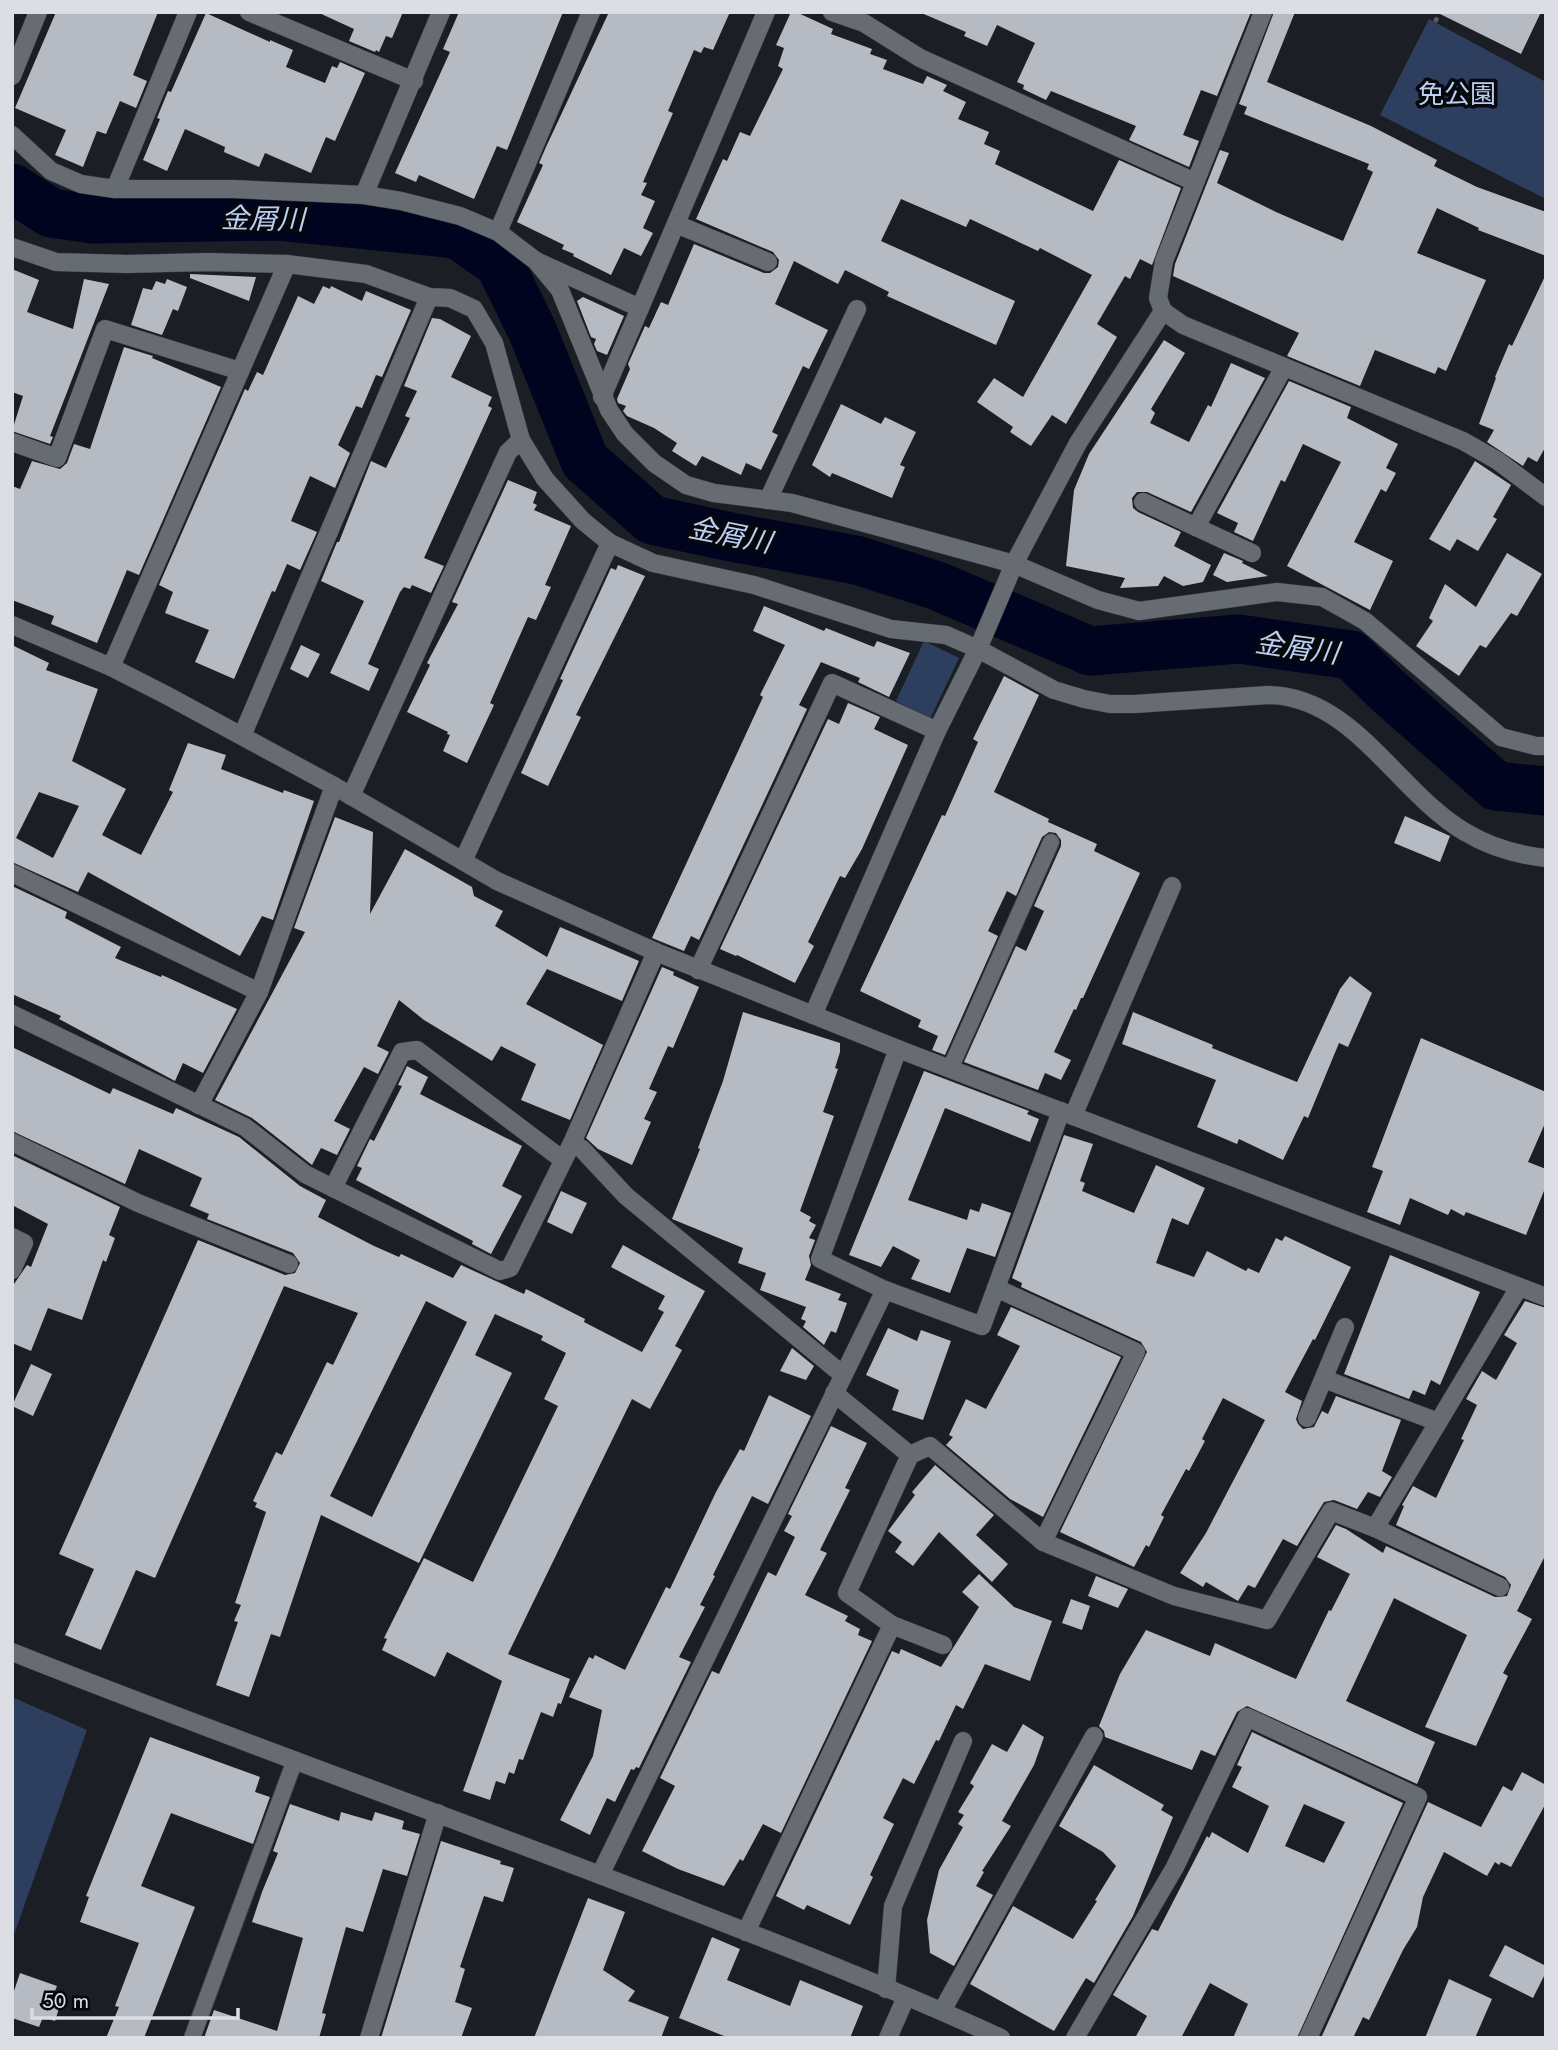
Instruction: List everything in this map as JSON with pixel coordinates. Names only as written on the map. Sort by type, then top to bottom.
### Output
[{"type":"street","points":[[12,76],[38,12]]},
{"type":"street","points":[[115,189],[188,12]]},
{"type":"street","points":[[249,12],[414,80]]},
{"type":"street","points":[[364,195],[440,12]]},
{"type":"street","points":[[498,232],[590,12]]},
{"type":"street","points":[[602,397],[766,12]]},
{"type":"street","points":[[832,12],[864,23],[920,58],[1195,181]]},
{"type":"street","points":[[1263,12],[1164,261],[1158,298],[1163,312],[1183,325],[1463,441],[1498,461],[1546,497]]},
{"type":"street","points":[[12,135],[51,171],[80,184],[115,189],[233,189],[364,195],[460,216],[498,232],[536,261],[640,308]]},
{"type":"street","points":[[676,224],[768,262]]},
{"type":"street","points":[[12,247],[56,262],[287,264],[366,274],[429,297],[450,298],[474,309],[494,343],[521,440],[545,479],[583,521],[610,542],[653,563],[754,585],[891,629],[946,635],[1054,690],[1110,704],[1268,695],[1285,695],[1303,700],[1333,714],[1432,807],[1465,832],[1506,850],[1546,858]]},
{"type":"street","points":[[536,261],[560,290],[602,397],[625,435],[654,463],[686,485],[714,493],[792,503],[1014,564],[1098,600],[1139,611],[1277,592],[1322,597],[1365,621],[1501,737],[1546,746]]},
{"type":"street","points":[[111,667],[287,264]]},
{"type":"street","points":[[242,736],[429,297]]},
{"type":"street","points":[[768,500],[857,309]]},
{"type":"street","points":[[813,1015],[937,731],[978,649],[1014,564],[1078,443],[1163,312]]},
{"type":"street","points":[[12,442],[57,458],[106,329],[240,371]]},
{"type":"street","points":[[1196,527],[1284,367]]},
{"type":"street","points":[[351,796],[508,452],[521,440]]},
{"type":"street","points":[[1143,502],[1252,553]]},
{"type":"street","points":[[463,861],[610,542]]},
{"type":"street","points":[[12,625],[111,667],[242,736],[497,881],[656,952],[898,1049],[1546,1297]]},
{"type":"street","points":[[698,970],[832,683],[937,731]]},
{"type":"street","points":[[199,1105],[259,992],[334,786]]},
{"type":"street","points":[[12,873],[259,992]]},
{"type":"street","points":[[898,1049],[820,1259],[885,1290],[982,1326],[1067,1113],[1172,886]]},
{"type":"street","points":[[12,1014],[245,1127],[305,1174],[500,1271],[510,1268],[572,1143],[656,952]]},
{"type":"street","points":[[333,1188],[402,1052],[417,1050],[563,1160]]},
{"type":"street","points":[[12,1142],[138,1203],[289,1264]]},
{"type":"street","points":[[572,1143],[582,1149],[626,1196],[843,1375]]},
{"type":"street","points":[[12,1237],[24,1243],[12,1270]]},
{"type":"street","points":[[1375,1528],[1519,1287]]},
{"type":"street","points":[[996,1288],[1136,1352],[1043,1542]]},
{"type":"street","points":[[600,1875],[885,1290]]},
{"type":"street","points":[[1307,1418],[1345,1327]]},
{"type":"street","points":[[1324,1379],[1438,1422]]},
{"type":"street","points":[[834,1393],[910,1455]]},
{"type":"street","points":[[943,1645],[892,1625],[847,1593],[910,1455],[930,1446],[1043,1542],[1174,1596],[1267,1620],[1331,1511],[1375,1528],[1500,1587]]},
{"type":"street","points":[[747,1931],[892,1625]]},
{"type":"street","points":[[12,1651],[747,1931],[1001,2038]]},
{"type":"street","points":[[1075,2038],[1175,1867],[1247,1717],[1418,1797],[1308,2038]]},
{"type":"street","points":[[942,2011],[1094,1736]]},
{"type":"street","points":[[886,1989],[893,1906],[962,1741]]},
{"type":"street","points":[[369,2038],[438,1813]]},
{"type":"street","points":[[888,2038],[906,1997]]},
{"type":"lane","points":[[950,1069],[1051,842]]},
{"type":"lane","points":[[192,2038],[295,1760]]},
{"type":"green space","name":"免公園","points":[[1429,19],[1546,82],[1546,199],[1380,115]]},
{"type":"green space","points":[[924,641],[959,658],[930,719],[896,701]]},
{"type":"green space","points":[[12,1697],[87,1730],[12,1940]]},
{"type":"building","points":[[56,12],[158,12],[133,75],[147,81],[136,108],[120,101],[106,134],[97,131],[83,167],[55,155],[66,130],[15,108]]},
{"type":"building","points":[[317,12],[403,12],[392,38],[386,36],[379,52],[375,52],[349,41],[354,29]]},
{"type":"building","points":[[459,12],[563,12],[507,150],[497,146],[474,199],[419,175],[416,182],[395,173],[450,52],[443,49]]},
{"type":"building","points":[[609,12],[730,12],[713,50],[704,47],[701,53],[694,50],[668,111],[673,113],[643,182],[647,183],[641,195],[655,201],[643,228],[653,233],[641,256],[624,248],[611,275],[562,249],[564,245],[517,222],[543,165],[539,163],[546,147]]},
{"type":"building","points":[[791,12],[833,29],[831,34],[872,49],[870,54],[887,60],[883,69],[923,84],[927,76],[947,85],[943,91],[966,102],[958,119],[989,132],[984,144],[1000,151],[995,164],[1093,211],[1119,160],[1181,188],[1152,265],[1140,259],[1130,279],[1125,276],[1097,324],[1117,337],[1066,424],[1052,415],[1031,446],[1010,432],[1013,427],[977,402],[994,378],[1023,397],[1092,275],[1040,248],[1038,251],[970,219],[966,227],[901,199],[881,241],[1015,301],[996,345],[887,296],[889,292],[845,270],[838,284],[794,261],[775,304],[828,330],[809,369],[803,366],[772,432],[778,435],[761,470],[746,463],[741,475],[702,456],[696,466],[672,451],[677,443],[654,428],[627,416],[623,411],[626,406],[618,403],[617,399],[630,369],[628,364],[645,326],[649,328],[661,302],[668,305],[694,244],[764,273],[770,273],[778,267],[779,260],[773,252],[696,219],[723,159],[727,161],[740,132],[750,136],[783,69],[778,66],[784,48],[776,45]]},
{"type":"building","points":[[919,12],[1251,12],[1217,96],[1201,90],[1183,135],[1199,141],[1189,167],[1129,140],[1136,126],[1051,91],[1046,100],[1023,89],[1024,85],[1017,82],[1035,43],[997,25],[987,46],[964,36],[966,32]]},
{"type":"building","points":[[1274,12],[1295,12],[1267,82],[1371,126],[1437,160],[1434,166],[1477,187],[1546,212],[1546,256],[1478,230],[1479,228],[1437,208],[1417,253],[1486,280],[1446,371],[1438,367],[1435,374],[1375,350],[1360,386],[1287,356],[1299,333],[1173,276],[1175,264],[1220,150],[1229,153],[1217,183],[1343,241],[1373,172],[1367,169],[1369,164],[1244,114],[1247,107],[1239,104]]},
{"type":"building","points":[[1436,12],[1541,12],[1521,54]]},
{"type":"building","points":[[206,13],[293,50],[286,67],[325,83],[332,66],[337,68],[340,62],[365,73],[335,141],[326,137],[311,173],[265,153],[259,167],[224,152],[225,147],[185,129],[167,171],[143,160],[168,91],[171,92]]},
{"type":"building","points":[[12,269],[39,280],[27,312],[73,329],[84,279],[109,284],[50,436],[53,437],[50,444],[12,431],[23,396],[12,392]]},
{"type":"building","points":[[190,274],[256,277],[249,301],[190,278]]},
{"type":"building","points":[[1546,274],[1546,446],[1537,462],[1528,457],[1523,466],[1487,442],[1494,430],[1479,424],[1509,344],[1512,346]]},
{"type":"building","points":[[167,279],[187,287],[178,311],[173,309],[162,335],[131,325],[143,288],[152,290],[156,281],[165,284]]},
{"type":"building","points":[[323,286],[330,289],[331,286],[362,301],[366,291],[411,310],[382,377],[376,375],[362,408],[356,406],[338,445],[350,453],[335,488],[310,476],[291,521],[317,532],[300,570],[287,564],[275,592],[272,591],[234,679],[195,662],[209,630],[165,613],[173,592],[159,585],[245,389],[248,391],[257,372],[263,375],[298,296],[314,304]]},
{"type":"building","points":[[583,297],[624,316],[607,355],[597,351],[594,344],[596,339],[591,337],[577,301]]},
{"type":"building","points":[[432,318],[440,319],[471,336],[451,377],[492,397],[488,406],[492,408],[424,558],[444,566],[431,593],[412,585],[410,589],[404,587],[400,592],[368,664],[379,669],[369,691],[330,673],[364,601],[321,581],[371,461],[386,468],[410,418],[405,416],[417,391],[404,386]]},
{"type":"building","points":[[1164,340],[1185,353],[1151,409],[1155,413],[1150,423],[1189,442],[1208,405],[1211,407],[1231,363],[1265,378],[1191,512],[1147,492],[1137,492],[1132,498],[1133,508],[1138,512],[1181,532],[1174,546],[1211,565],[1203,582],[1183,586],[1164,576],[1158,586],[1120,588],[1125,578],[1066,566],[1074,490],[1089,454]]},
{"type":"building","points":[[124,347],[153,356],[152,358],[221,387],[139,575],[127,570],[97,643],[51,624],[54,616],[12,600],[12,486],[20,489],[32,461],[60,469],[67,463],[74,444],[90,449]]},
{"type":"building","points":[[1289,381],[1351,407],[1347,418],[1398,444],[1386,468],[1396,473],[1386,492],[1381,489],[1354,542],[1393,561],[1370,610],[1287,566],[1341,462],[1303,444],[1285,482],[1281,480],[1253,541],[1234,532],[1238,523],[1217,513]]},
{"type":"building","points":[[841,404],[881,424],[885,417],[916,432],[900,465],[905,467],[892,498],[832,473],[830,477],[812,465]]},
{"type":"building","points":[[1475,461],[1511,485],[1493,517],[1497,519],[1478,551],[1457,539],[1450,551],[1429,539]]},
{"type":"building","points":[[508,480],[537,492],[533,503],[537,505],[534,510],[571,526],[545,585],[551,587],[536,620],[528,617],[490,703],[494,705],[467,763],[443,751],[450,735],[448,732],[407,712],[430,665],[427,663],[458,604],[452,602]]},
{"type":"building","points":[[1224,553],[1268,576],[1227,582],[1213,575]]},
{"type":"building","points":[[1507,553],[1542,574],[1517,616],[1511,613],[1486,648],[1480,645],[1459,676],[1416,646],[1433,621],[1429,618],[1445,584],[1476,607]]},
{"type":"building","points":[[618,565],[645,576],[576,715],[581,717],[548,786],[521,773],[611,568],[616,570]]},
{"type":"building","points":[[764,606],[824,631],[826,628],[874,647],[877,641],[910,653],[889,697],[858,682],[860,678],[821,662],[799,705],[807,709],[699,940],[691,936],[684,951],[652,938],[785,645],[753,631]]},
{"type":"building","points":[[12,645],[49,663],[46,670],[98,689],[72,761],[126,789],[102,835],[141,855],[173,792],[169,790],[188,743],[226,755],[221,769],[283,793],[284,790],[314,801],[273,920],[262,916],[240,956],[88,872],[78,892],[12,862]],"holes":[[[39,792],[79,806],[53,858],[16,838]]]},
{"type":"building","points":[[301,645],[320,654],[308,678],[290,669]]},
{"type":"building","points":[[1004,676],[1039,695],[994,792],[1049,819],[1048,822],[1097,844],[1094,851],[1140,873],[1083,998],[1076,1010],[1074,1009],[1054,1052],[1071,1060],[1061,1080],[1045,1073],[1038,1090],[964,1062],[1016,946],[1026,951],[1044,911],[1034,906],[1061,846],[1061,840],[1056,833],[1049,832],[1042,837],[1016,896],[1007,891],[988,931],[998,936],[945,1055],[932,1050],[938,1036],[918,1027],[921,1020],[860,991],[942,815],[945,816],[978,742],[973,739]]},
{"type":"building","points":[[848,703],[880,717],[874,729],[908,745],[862,849],[845,878],[840,876],[808,942],[814,946],[795,983],[720,949],[828,719],[839,724]]},
{"type":"building","points":[[1405,816],[1450,836],[1440,862],[1394,843]]},
{"type":"building","points":[[335,817],[373,832],[370,914],[405,849],[472,887],[474,896],[503,911],[495,926],[547,957],[560,927],[639,961],[622,1001],[547,969],[526,1004],[603,1045],[570,1120],[521,1100],[536,1064],[501,1046],[492,1061],[424,1020],[399,1000],[377,1046],[389,1052],[378,1074],[364,1067],[334,1121],[350,1129],[337,1155],[321,1148],[312,1165],[252,1118],[215,1100],[305,932],[294,928]]},
{"type":"building","points":[[12,886],[67,912],[65,918],[121,947],[115,958],[161,977],[162,975],[237,1009],[203,1073],[183,1063],[175,1081],[59,1019],[61,1016],[12,994]]},
{"type":"building","points":[[662,967],[699,987],[673,1048],[668,1046],[649,1089],[657,1092],[644,1119],[651,1122],[632,1165],[598,1149],[586,1138]]},
{"type":"building","points":[[1350,976],[1372,993],[1348,1047],[1339,1043],[1308,1118],[1304,1116],[1283,1160],[1239,1139],[1237,1144],[1197,1127],[1216,1080],[1122,1044],[1133,1012],[1297,1082],[1340,989]]},
{"type":"building","points":[[743,1012],[840,1043],[835,1068],[838,1069],[823,1112],[834,1116],[800,1211],[811,1217],[809,1221],[816,1225],[809,1238],[815,1240],[809,1256],[811,1265],[805,1280],[841,1294],[838,1300],[847,1303],[836,1333],[831,1331],[824,1345],[803,1327],[806,1321],[801,1319],[806,1307],[760,1290],[766,1273],[738,1263],[743,1248],[672,1219],[700,1149],[698,1148],[723,1081]]},
{"type":"building","points":[[1421,1038],[1546,1092],[1546,1121],[1528,1162],[1546,1169],[1546,1186],[1526,1235],[1466,1212],[1464,1216],[1451,1209],[1448,1215],[1410,1198],[1400,1225],[1367,1212],[1383,1171],[1372,1167]]},
{"type":"building","points":[[12,1047],[110,1094],[113,1088],[173,1114],[176,1108],[239,1137],[300,1186],[326,1200],[318,1217],[374,1246],[399,1257],[401,1254],[453,1278],[461,1265],[524,1294],[526,1289],[642,1352],[664,1312],[658,1309],[665,1296],[611,1267],[623,1245],[705,1291],[675,1346],[682,1350],[650,1409],[632,1399],[508,1654],[570,1679],[553,1717],[541,1712],[523,1760],[519,1759],[514,1774],[509,1772],[505,1784],[496,1781],[490,1800],[463,1791],[502,1681],[447,1652],[435,1677],[382,1650],[387,1639],[384,1638],[424,1558],[473,1582],[558,1406],[544,1399],[566,1353],[541,1340],[543,1336],[495,1314],[475,1355],[512,1373],[419,1563],[321,1515],[280,1637],[271,1634],[249,1697],[216,1685],[238,1622],[234,1621],[241,1605],[235,1603],[266,1512],[255,1507],[257,1503],[253,1501],[276,1452],[282,1455],[327,1362],[333,1365],[358,1313],[284,1286],[155,1578],[136,1570],[101,1650],[65,1635],[94,1569],[59,1554],[198,1240],[285,1275],[295,1273],[300,1263],[293,1253],[207,1219],[209,1214],[190,1206],[202,1178],[139,1149],[125,1184],[12,1131]],"holes":[[[426,1301],[467,1322],[372,1517],[330,1496]]]},
{"type":"building","points":[[407,1066],[428,1077],[420,1094],[522,1146],[502,1186],[522,1196],[491,1254],[472,1244],[473,1241],[356,1180],[362,1168],[357,1166],[370,1139],[374,1141],[402,1086],[398,1085]]},
{"type":"building","points":[[924,1071],[1029,1111],[1027,1114],[1039,1119],[1030,1142],[945,1108],[908,1200],[967,1220],[970,1209],[979,1212],[982,1203],[1011,1213],[995,1257],[967,1248],[950,1293],[911,1279],[920,1260],[893,1246],[881,1267],[849,1255]]},
{"type":"building","points":[[1064,1135],[1093,1144],[1080,1181],[1085,1183],[1082,1191],[1134,1213],[1156,1165],[1205,1188],[1188,1225],[1172,1218],[1156,1263],[1194,1277],[1207,1251],[1246,1271],[1248,1268],[1259,1273],[1276,1238],[1282,1241],[1285,1236],[1351,1267],[1315,1340],[1313,1339],[1285,1392],[1302,1401],[1296,1419],[1303,1429],[1314,1427],[1322,1411],[1328,1414],[1336,1396],[1401,1420],[1382,1471],[1392,1477],[1380,1497],[1368,1492],[1357,1509],[1334,1500],[1324,1502],[1297,1546],[1283,1539],[1255,1588],[1248,1585],[1238,1601],[1206,1582],[1203,1587],[1180,1573],[1206,1533],[1265,1420],[1223,1398],[1202,1439],[1205,1441],[1161,1515],[1164,1517],[1149,1547],[1146,1545],[1134,1567],[1060,1532],[1147,1352],[1141,1342],[1021,1287],[1022,1283],[1012,1278]]},
{"type":"building","points":[[12,1155],[120,1207],[109,1235],[115,1238],[106,1262],[103,1260],[82,1320],[48,1308],[31,1351],[12,1343],[12,1287],[27,1265],[31,1267],[48,1224],[12,1205]]},
{"type":"building","points":[[561,1191],[587,1203],[572,1234],[547,1222]]},
{"type":"building","points":[[1390,1255],[1480,1292],[1440,1385],[1431,1380],[1425,1395],[1413,1390],[1409,1399],[1344,1374]]},
{"type":"building","points":[[1525,1301],[1546,1308],[1546,1554],[1517,1611],[1532,1619],[1503,1673],[1508,1676],[1476,1746],[1425,1727],[1467,1635],[1394,1598],[1346,1701],[1435,1742],[1417,1784],[1247,1706],[1237,1712],[1215,1756],[1201,1750],[1192,1770],[1105,1737],[1099,1726],[1120,1674],[1146,1630],[1210,1656],[1215,1643],[1296,1679],[1329,1610],[1331,1611],[1350,1574],[1317,1557],[1336,1525],[1383,1553],[1386,1546],[1495,1597],[1507,1596],[1511,1585],[1505,1577],[1396,1525],[1404,1506],[1402,1505],[1413,1486],[1436,1498],[1464,1440],[1461,1439],[1477,1405],[1466,1399],[1482,1371],[1496,1380],[1517,1343],[1504,1335]]},
{"type":"building","points":[[1011,1307],[1121,1357],[1043,1517],[1010,1499],[946,1445],[953,1437],[949,1435],[966,1399],[986,1409],[1020,1346],[997,1335]]},
{"type":"building","points":[[888,1328],[917,1341],[921,1330],[951,1341],[923,1420],[892,1410],[899,1390],[866,1375]]},
{"type":"building","points":[[792,1348],[814,1366],[806,1380],[780,1371]]},
{"type":"building","points":[[31,1364],[52,1374],[33,1416],[12,1406]]},
{"type":"building","points":[[769,1395],[811,1416],[768,1504],[752,1496],[700,1605],[705,1607],[679,1657],[691,1662],[639,1768],[631,1769],[615,1802],[607,1798],[590,1835],[560,1820],[593,1756],[602,1710],[569,1697],[589,1657],[593,1659],[595,1655],[625,1670],[666,1587],[670,1589],[716,1492],[740,1449],[744,1451]]},
{"type":"building","points":[[831,1426],[867,1443],[845,1488],[850,1490],[820,1550],[827,1553],[805,1595],[848,1616],[845,1621],[860,1629],[858,1635],[872,1641],[781,1833],[763,1824],[743,1861],[740,1859],[724,1886],[678,1869],[642,1851],[675,1786],[660,1778],[712,1671],[719,1674],[768,1572],[776,1576],[795,1537],[784,1531],[792,1516],[788,1514]]},
{"type":"building","points":[[935,1465],[994,1515],[976,1535],[1008,1564],[992,1582],[939,1532],[913,1566],[895,1552],[902,1542],[888,1531],[915,1495],[912,1492]]},
{"type":"building","points":[[979,1574],[1014,1607],[1052,1621],[1030,1681],[985,1664],[963,1709],[956,1705],[914,1784],[903,1778],[883,1818],[894,1824],[850,1925],[807,1905],[804,1910],[776,1896],[892,1651],[899,1654],[901,1649],[941,1667],[979,1607],[962,1592]]},
{"type":"building","points":[[1096,1576],[1128,1589],[1118,1608],[1088,1596]]},
{"type":"building","points":[[1071,1599],[1090,1606],[1082,1630],[1062,1623]]},
{"type":"building","points":[[1023,1724],[1044,1737],[1034,1765],[1002,1821],[1011,1826],[982,1871],[984,1872],[976,1886],[993,1895],[954,1966],[930,1953],[927,1920],[939,1870],[963,1827],[958,1824],[964,1815],[958,1812],[974,1786],[970,1783],[992,1744],[1007,1752]]},
{"type":"building","points":[[1252,1732],[1403,1803],[1297,2038],[1233,2038],[1248,2004],[1210,1983],[1181,2038],[1135,2038],[1147,2016],[1113,1995],[1152,1929],[1158,1931],[1207,1836],[1209,1838],[1212,1832],[1248,1853],[1269,1806],[1232,1787],[1242,1767],[1237,1765]],"holes":[[[1304,1804],[1345,1822],[1324,1863],[1285,1846]]]},
{"type":"building","points":[[150,1737],[260,1777],[255,1792],[270,1797],[253,1844],[171,1813],[141,1886],[195,1907],[144,2038],[106,2038],[119,2007],[115,2006],[139,1943],[80,1922],[89,1897],[86,1896]]},
{"type":"building","points":[[1094,1765],[1164,1805],[1161,1810],[1173,1817],[1133,1916],[1094,1983],[1086,1978],[1054,2031],[970,1984],[1013,1906],[1073,1939],[1097,1901],[1095,1900],[1116,1866],[1103,1852],[1059,1826]]},
{"type":"building","points":[[1522,1772],[1546,1785],[1546,1803],[1511,1867],[1495,1862],[1487,1876],[1444,1852],[1423,1897],[1417,1927],[1369,2020],[1363,2017],[1353,2038],[1321,2038],[1428,1802],[1481,1827],[1503,1786],[1512,1791]]},
{"type":"building","points":[[290,1804],[339,1821],[341,1812],[372,1821],[375,1812],[404,1821],[402,1829],[420,1834],[407,1876],[383,1869],[363,1932],[346,1927],[322,2013],[326,2014],[319,2038],[204,2038],[214,2010],[277,2031],[303,1938],[252,1922],[278,1853],[273,1851]]},
{"type":"building","points":[[441,1841],[514,1868],[503,1902],[484,1896],[460,1967],[465,1969],[455,2002],[472,2008],[461,2038],[381,2038]]},
{"type":"building","points":[[588,1898],[625,1912],[603,1970],[635,1991],[628,2001],[669,2017],[661,2038],[534,2038]]},
{"type":"building","points":[[712,1937],[740,1949],[727,1980],[790,2006],[800,1980],[863,2006],[850,2038],[729,2038],[679,2018]]},
{"type":"building","points":[[1505,1945],[1546,1966],[1546,1972],[1533,1998],[1489,1976]]},
{"type":"building","points":[[20,1973],[57,1986],[53,1996],[62,1999],[55,2021],[43,2017],[39,2027],[12,2018],[12,1997]]},
{"type":"building","points":[[1449,1979],[1492,1999],[1475,2038],[1425,2038]]},
{"type":"waterway","name":"金屑川","points":[[12,188],[51,213],[93,219],[279,216],[457,234],[499,263],[532,330],[585,461],[652,520],[856,560],[935,585],[1090,651],[1239,639],[1351,655],[1496,786],[1546,791]]}]
